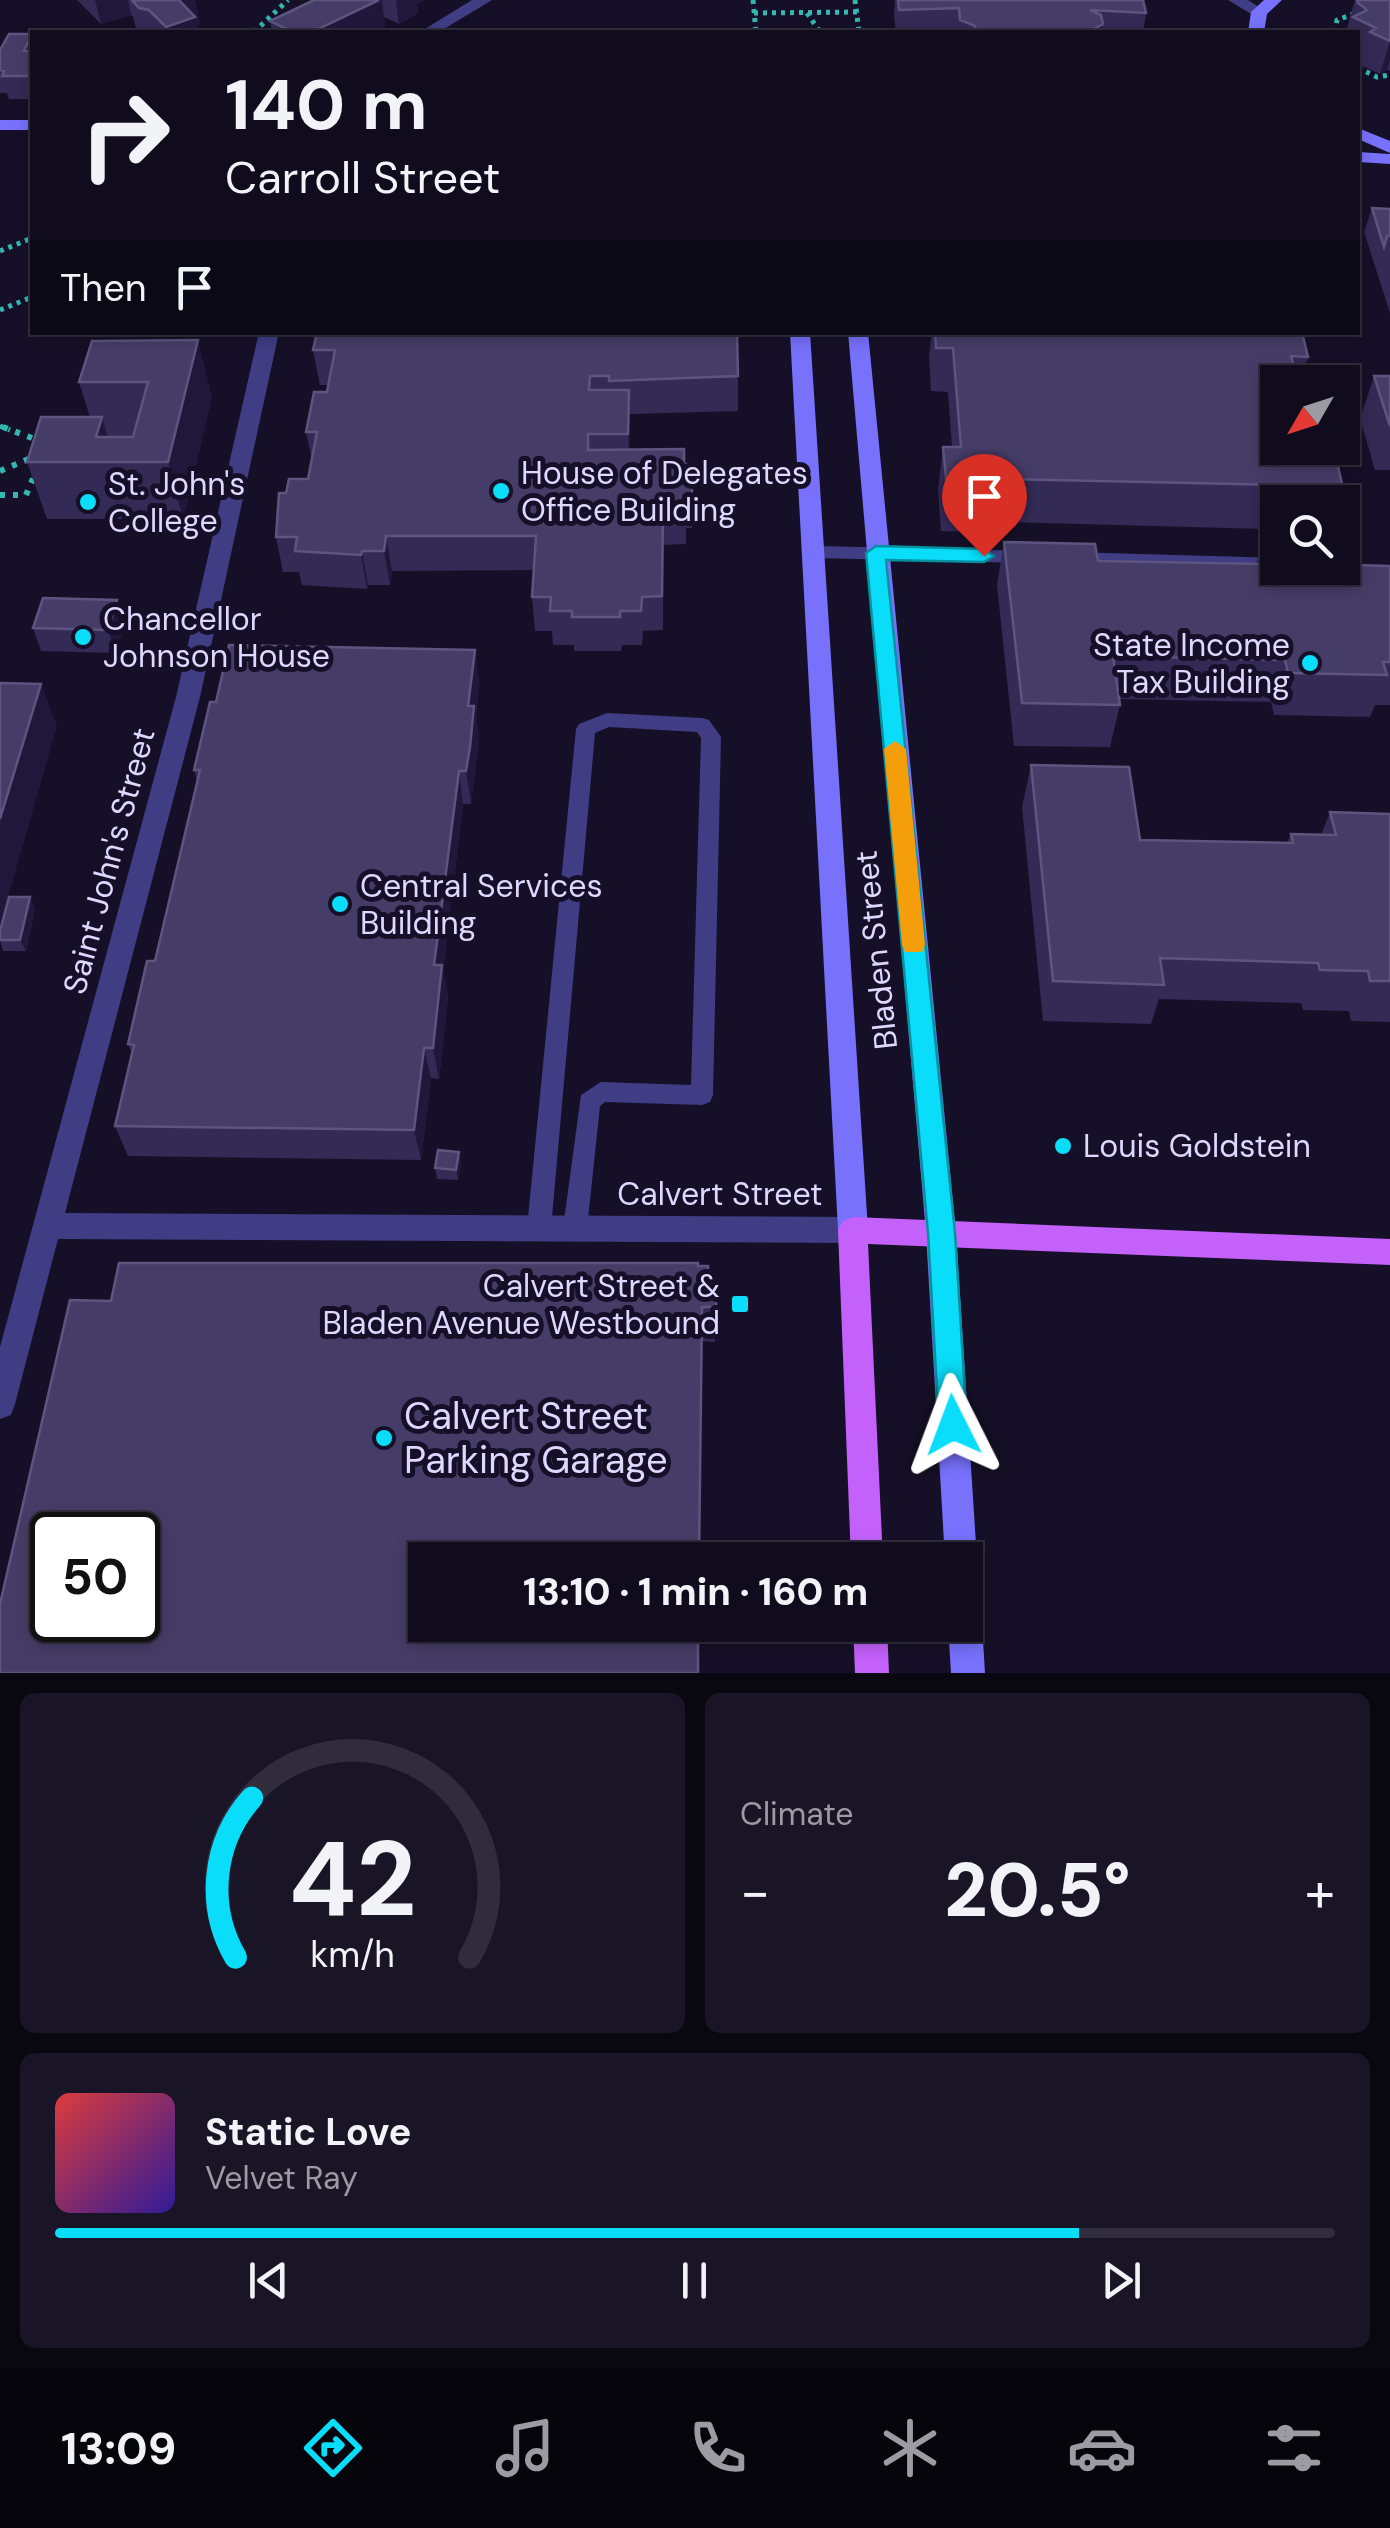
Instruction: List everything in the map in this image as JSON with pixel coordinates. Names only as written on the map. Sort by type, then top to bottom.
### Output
[{"type":"main road","points":[[1256,30],[1259,12],[1274,0]]},
{"type":"main road","points":[[0,125],[30,125]]},
{"type":"main road","points":[[1360,133],[1390,148]]},
{"type":"main road","points":[[1360,157],[1390,158]]},
{"type":"main road","name":"Bladen Street","points":[[800,335],[853,1230],[866,1542]]},
{"type":"main road","name":"Bladen Street","points":[[858,335],[941,1233],[960,1542]]},
{"type":"main road","name":"Calvert Street","points":[[853,1230],[1390,1252]]},
{"type":"main road","points":[[871,1642],[872,1673]]},
{"type":"main road","points":[[966,1642],[968,1673]]},
{"type":"street","points":[[432,30],[484,0]]},
{"type":"street","points":[[1236,0],[1259,12]]},
{"type":"street","name":"Saint John's Street","points":[[0,1404],[188,697],[268,335]]},
{"type":"street","name":"Calvert Street","points":[[50,1226],[853,1230]]},
{"type":"lane","points":[[815,552],[1260,564]]},
{"type":"lane","points":[[540,1228],[586,729],[607,720],[702,725],[711,738],[702,1095],[601,1092],[589,1102],[575,1228]]},
{"type":"path","points":[[256,30],[288,0]]},
{"type":"path","points":[[754,0],[756,30]]},
{"type":"path","points":[[855,0],[859,30]]},
{"type":"path","points":[[1335,30],[1336,20],[1365,11]]},
{"type":"path","points":[[807,12],[819,30]]},
{"type":"path","points":[[754,13],[856,12]]},
{"type":"path","points":[[1360,69],[1377,77],[1390,76]]},
{"type":"path","points":[[0,251],[30,239]]},
{"type":"path","points":[[0,310],[30,298]]},
{"type":"path","points":[[0,426],[48,443],[26,494],[0,495]]},
{"type":"path","points":[[0,472],[44,453]]},
{"type":"building","points":[[132,0],[179,0],[195,17],[166,27]]},
{"type":"building","points":[[314,0],[377,1],[316,30],[289,30],[270,21]]},
{"type":"building","points":[[898,0],[1143,0],[1146,13],[1090,10],[1101,15],[1103,24],[1092,30],[976,30],[975,26],[960,20],[959,8],[899,10]]},
{"type":"building","points":[[1357,0],[1390,0],[1390,41],[1370,32],[1376,28],[1353,17],[1367,10]]},
{"type":"building","points":[[9,34],[30,34],[24,51],[30,51],[30,76],[2,76],[0,50]]},
{"type":"building","points":[[1372,208],[1390,209],[1390,236],[1384,247]]},
{"type":"building","name":"House of Delegates Office Building","points":[[316,335],[737,335],[738,376],[609,381],[609,376],[590,376],[589,390],[629,390],[628,434],[588,434],[588,450],[684,449],[684,464],[691,464],[692,493],[685,494],[685,510],[663,510],[662,596],[642,597],[641,611],[620,611],[620,617],[572,617],[572,611],[550,611],[551,597],[532,597],[536,536],[386,536],[384,551],[362,551],[361,555],[295,551],[297,537],[276,537],[279,493],[286,493],[289,479],[308,479],[317,432],[306,432],[314,392],[327,392],[335,350],[313,350]]},
{"type":"building","points":[[935,335],[1303,335],[1308,357],[1291,356],[1293,365],[1260,365],[1260,465],[1338,465],[1342,485],[1009,479],[1010,490],[947,488],[943,447],[961,447],[953,348],[936,348]]},
{"type":"building","points":[[198,340],[168,462],[27,462],[41,417],[102,417],[96,437],[133,437],[148,382],[79,382],[92,341]]},
{"type":"building","points":[[1374,376],[1390,376],[1390,426]]},
{"type":"building","points":[[1004,542],[1095,544],[1098,561],[1260,564],[1260,585],[1360,585],[1360,565],[1390,566],[1390,662],[1383,662],[1387,675],[1288,673],[1285,660],[1113,656],[1120,705],[1022,703]]},
{"type":"building","points":[[43,598],[117,600],[108,630],[33,628]]},
{"type":"building","points":[[229,645],[475,650],[468,706],[474,706],[470,747],[466,771],[459,771],[434,965],[442,965],[433,1048],[424,1048],[414,1130],[115,1126],[134,1045],[128,1044],[147,961],[155,961],[200,770],[194,770]]},
{"type":"building","points":[[0,683],[41,684],[0,819]]},
{"type":"building","points":[[1031,765],[1129,767],[1140,840],[1293,843],[1291,834],[1336,835],[1330,812],[1390,814],[1390,981],[1370,981],[1368,971],[1320,970],[1318,963],[1160,958],[1164,985],[1053,981]]},
{"type":"building","points":[[9,897],[30,897],[20,940],[0,940]]},
{"type":"building","points":[[438,1150],[459,1152],[456,1170],[435,1168]]},
{"type":"building","name":"Calvert Street Parking Garage","points":[[119,1263],[708,1266],[708,1282],[716,1282],[716,1307],[702,1307],[699,1542],[408,1542],[408,1642],[698,1642],[698,1673],[0,1673],[0,1604],[70,1300],[111,1301]]},
{"type":"slow traffic","points":[[895,749],[914,945]]},
{"type":"place","name":"House of Delegates Office Building","points":[[501,491]]},
{"type":"place","name":"St. John's College","points":[[88,502]]},
{"type":"place","name":"Chancellor Johnson House","points":[[83,637]]},
{"type":"place","name":"State Income Tax Building","points":[[1310,663]]},
{"type":"place","name":"Central Services Building","points":[[340,904]]},
{"type":"place","name":"Louis Goldstein","points":[[1063,1146]]},
{"type":"place","name":"Calvert Street & Bladen Avenue Westbound","points":[[740,1304]]},
{"type":"place","name":"Calvert Street Parking Garage","points":[[384,1438]]},
{"type":"route","points":[[953,1425],[941,1233],[876,553],[984,556]]}]
